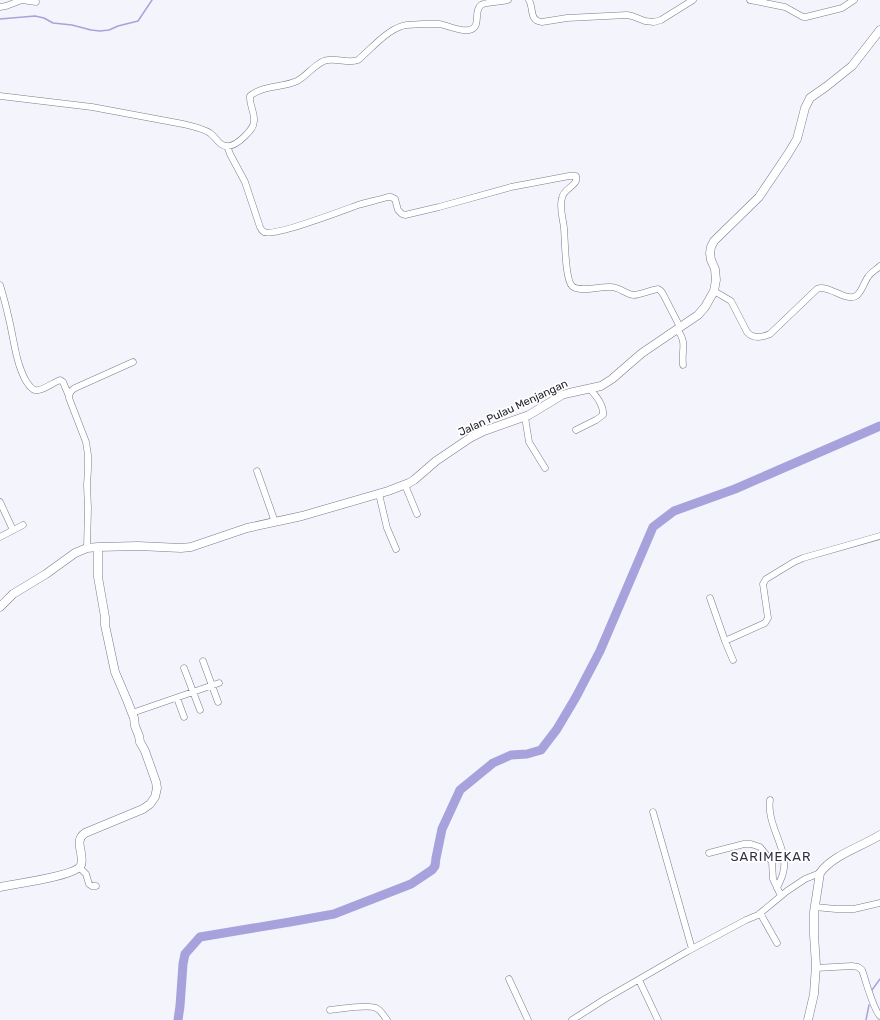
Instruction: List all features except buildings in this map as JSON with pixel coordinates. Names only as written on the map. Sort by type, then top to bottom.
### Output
[{"type":"street","points":[[0,7],[22,0],[36,2]]},
{"type":"street","points":[[0,96],[92,107],[193,126],[209,133],[222,144],[231,146],[242,139],[251,130],[254,123],[249,101],[250,96],[253,94],[274,86],[297,81],[322,61],[338,60],[354,62],[386,35],[400,26],[436,24],[470,30],[476,24],[478,10],[481,5],[484,3],[508,0]]},
{"type":"street","points":[[529,0],[534,18],[538,22],[568,18],[627,14],[645,21],[654,22],[661,20],[693,0]]},
{"type":"street","points":[[750,0],[785,7],[803,17],[806,17],[842,8],[854,0]]},
{"type":"street","name":"Jalan Pulau Menjangan","points":[[1,602],[46,574],[75,553],[87,548],[143,546],[181,548],[191,547],[247,528],[302,516],[379,494],[406,484],[419,476],[436,461],[470,438],[484,431],[525,417],[562,395],[606,384],[642,353],[698,315],[709,302],[714,291],[716,280],[715,269],[710,253],[714,241],[759,197],[788,154],[797,139],[805,108],[810,98],[852,66],[880,30]]},
{"type":"street","points":[[228,146],[230,154],[245,182],[260,227],[262,231],[266,232],[272,232],[303,224],[388,197],[395,199],[398,210],[405,215],[511,187],[576,176],[575,183],[564,192],[561,200],[567,272],[570,284],[572,287],[582,290],[616,287],[628,294],[634,295],[658,289],[661,291],[664,294],[682,336],[684,346],[682,356],[683,365]]},
{"type":"street","points":[[714,291],[731,300],[749,335],[756,338],[761,338],[770,334],[816,289],[823,288],[846,296],[857,295],[868,275],[880,266]]},
{"type":"street","points":[[0,285],[21,372],[28,384],[34,390],[39,390],[60,380],[63,382],[86,442],[88,455],[87,548]]},
{"type":"street","points":[[69,396],[70,391],[75,388],[133,362]]},
{"type":"street","points":[[576,430],[603,415],[601,404],[590,389]]},
{"type":"street","points":[[525,417],[529,442],[545,468]]},
{"type":"street","points":[[257,471],[275,522]]},
{"type":"street","points":[[406,484],[417,514]]},
{"type":"street","points":[[379,494],[387,528],[396,549]]},
{"type":"street","points":[[0,502],[13,530]]},
{"type":"street","points":[[0,537],[23,525]]},
{"type":"street","points":[[725,641],[765,623],[768,618],[763,584],[766,579],[803,558],[880,536]]},
{"type":"street","points":[[0,887],[63,875],[75,871],[80,868],[81,862],[79,841],[82,835],[143,809],[155,798],[156,782],[145,750],[140,742],[126,695],[116,676],[105,628],[106,618],[98,576],[98,547]]},
{"type":"street","points":[[710,598],[733,660]]},
{"type":"street","points":[[203,661],[218,702]]},
{"type":"street","points":[[184,668],[200,710]]},
{"type":"street","points":[[132,712],[219,683]]},
{"type":"street","points":[[177,698],[184,717]]},
{"type":"street","points":[[770,800],[770,815],[780,844],[784,864],[783,875],[777,888]]},
{"type":"street","points":[[653,812],[692,949]]},
{"type":"street","points":[[572,1020],[692,949],[760,913],[805,879],[820,873],[836,859],[880,835]]},
{"type":"street","points":[[709,853],[739,845],[756,845],[772,862],[774,879],[781,896]]},
{"type":"street","points":[[80,868],[86,874],[90,884],[92,886],[96,886]]},
{"type":"street","points":[[808,1020],[814,994],[816,968],[814,935],[815,908],[820,873]]},
{"type":"street","points":[[815,908],[854,909],[880,903]]},
{"type":"street","points":[[760,913],[776,943]]},
{"type":"street","points":[[816,968],[846,966],[858,967],[862,970],[874,1007],[880,1016]]},
{"type":"street","points":[[509,979],[528,1020]]},
{"type":"street","points":[[639,980],[658,1020]]},
{"type":"street","points":[[330,1010],[374,1007],[380,1011],[387,1020]]},
{"type":"waterway","points":[[0,19],[35,16],[44,18],[53,23],[72,25],[91,30],[109,30],[138,21],[152,0]]},
{"type":"waterway","points":[[178,1020],[185,954],[200,937],[334,914],[411,884],[432,870],[435,866],[442,829],[460,790],[493,763],[511,755],[527,754],[541,750],[557,729],[600,651],[653,527],[674,511],[735,489],[880,426]]},
{"type":"waterway","points":[[872,990],[880,979]]},
{"type":"waterway","points":[[866,1020],[869,1005]]},
{"type":"district","name":"SARIMEKAR","points":[[771,856]]}]
